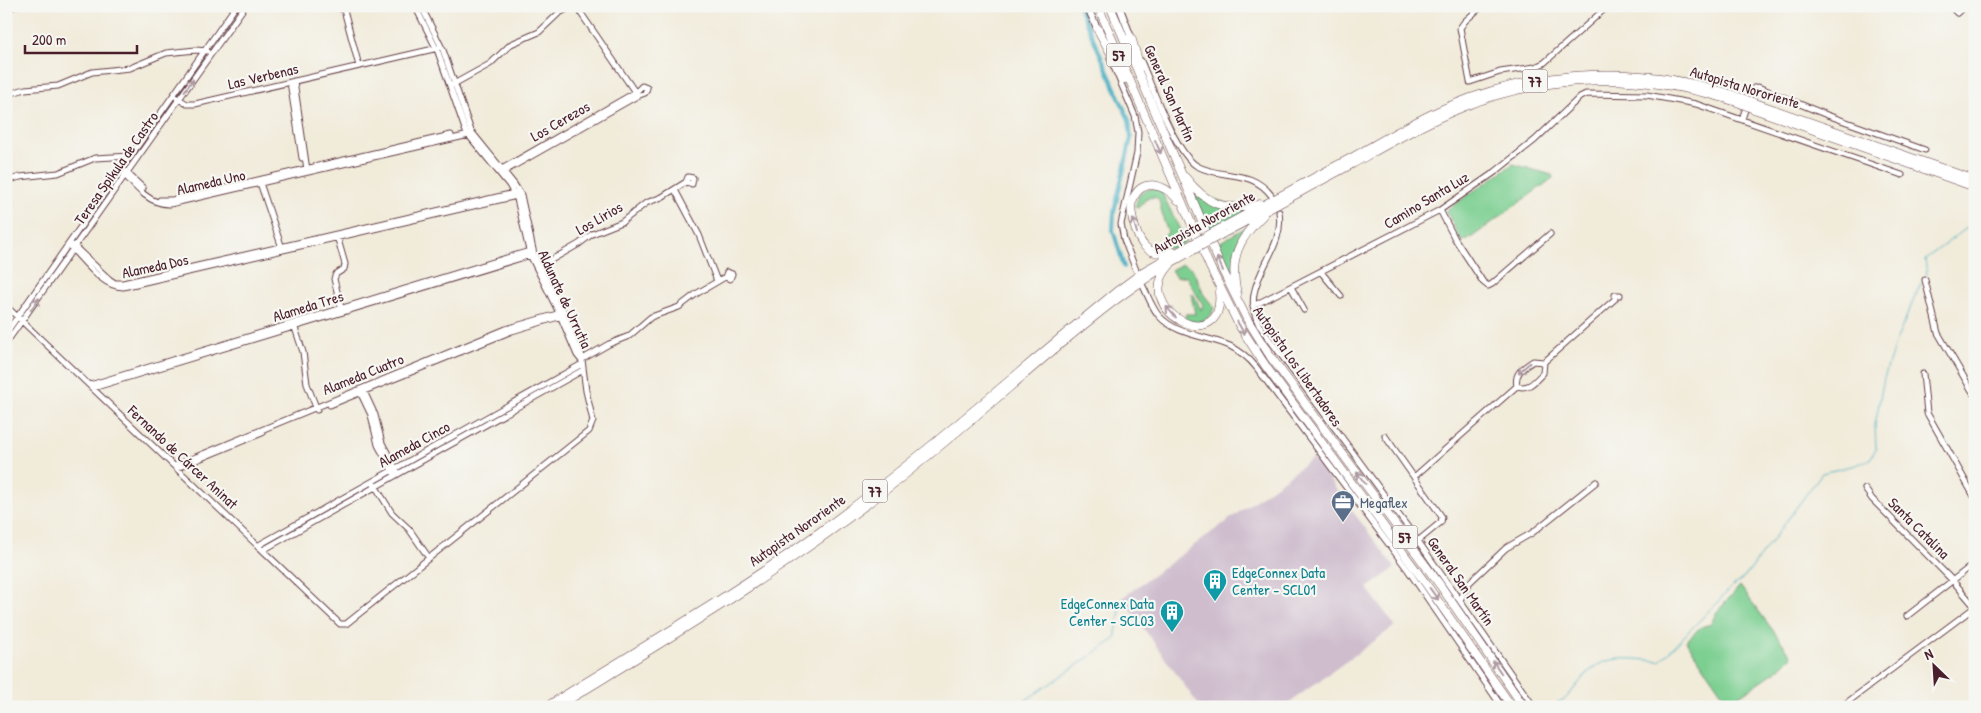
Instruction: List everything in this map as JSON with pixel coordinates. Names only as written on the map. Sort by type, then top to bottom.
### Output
[{"type":"highway","name":"Autopista Los Libertadores","points":[[1098,6],[1218,285],[1239,326],[1267,368],[1429,587],[1512,707]]},
{"type":"highway","name":"Autopista Los Libertadores","points":[[1110,6],[1150,103],[1241,308],[1270,356],[1440,585],[1524,707]]},
{"type":"highway","points":[[1097,28],[1140,105]]},
{"type":"highway","points":[[1131,37],[1150,103]]},
{"type":"highway","name":"Autopista Nororiente","points":[[1223,231],[1274,196],[1438,111],[1488,92],[1527,82],[1581,75],[1632,75],[1693,84],[1975,187]]},
{"type":"highway","name":"Autopista Nororiente","points":[[546,707],[724,597],[809,540],[906,466],[1116,292],[1146,270],[1271,208],[1435,119],[1478,101],[1521,89],[1577,81],[1638,81],[1693,90],[1741,101]]},
{"type":"highway","name":"Autopista Nororiente","points":[[1754,106],[1975,180]]},
{"type":"highway","points":[[1176,162],[1197,192],[1218,205],[1242,207],[1263,203],[1274,196]]},
{"type":"highway","points":[[1184,206],[1169,189],[1155,185],[1148,186],[1139,191],[1133,199],[1131,209],[1138,239],[1148,250],[1162,254],[1186,250]]},
{"type":"highway","points":[[1241,308],[1234,275],[1236,253],[1246,233],[1271,208]]},
{"type":"highway","name":"Autopista Nororiente","points":[[558,707],[717,609],[827,534],[914,467],[1111,302],[1186,250]]},
{"type":"highway","points":[[1177,258],[1162,274],[1159,289],[1164,302],[1183,323],[1198,326],[1212,319],[1219,305],[1218,285]]},
{"type":"main road","points":[[1087,6],[1097,28]]},
{"type":"main road","name":"General San Martín","points":[[1119,6],[1131,37]]},
{"type":"street","points":[[6,9],[16,6]]},
{"type":"street","name":"Teresa Spikula de Castro","points":[[6,333],[236,6]]},
{"type":"street","name":"Teresa Spikula de Castro","points":[[6,343],[245,6]]},
{"type":"street","name":"Aldunate de Urrutia","points":[[415,6],[439,48]]},
{"type":"street","name":"Aldunate de Urrutia","points":[[343,625],[589,431],[592,421],[582,362],[577,355],[562,314],[532,253],[518,194],[470,133],[439,48],[421,6]]},
{"type":"street","name":"Los Cerezos","points":[[452,85],[490,64],[511,44],[539,32],[559,13],[574,6],[639,92],[501,172]]},
{"type":"street","points":[[1482,6],[1460,26],[1460,37],[1470,82],[1500,72],[1535,67],[1544,63],[1608,6]]},
{"type":"street","points":[[1951,7],[1964,7]]},
{"type":"street","points":[[343,8],[359,66]]},
{"type":"street","points":[[1097,28],[1138,126],[1137,153],[1121,224],[1124,240],[1136,270]]},
{"type":"street","name":"General San Martín","points":[[1131,37],[1175,139],[1186,156],[1196,165],[1205,169],[1251,179],[1274,196]]},
{"type":"street","name":"Las Verbenas","points":[[174,96],[187,104],[195,104],[439,48]]},
{"type":"street","points":[[6,95],[21,89],[58,86],[92,72],[130,68],[166,54],[205,50],[212,54]]},
{"type":"street","points":[[292,82],[306,171]]},
{"type":"street","points":[[1902,175],[1742,119],[1751,92],[1754,88],[1758,87],[1820,112],[1925,150]]},
{"type":"street","name":"Camino Santa Luz","points":[[1253,306],[1440,210],[1495,172],[1535,140],[1582,96],[1596,94],[1639,95],[1673,99],[1707,107],[1742,119]]},
{"type":"street","name":"Alameda Uno","points":[[121,170],[152,200],[167,204],[470,133]]},
{"type":"street","points":[[6,181],[20,177],[58,173],[94,158],[131,156],[137,159]]},
{"type":"street","points":[[260,181],[282,248]]},
{"type":"street","name":"Los Lirios","points":[[538,267],[579,244],[592,234],[622,222],[646,203],[675,190],[686,182]]},
{"type":"street","points":[[675,190],[699,234],[717,281]]},
{"type":"street","name":"Alameda Dos","points":[[69,244],[106,281],[120,287],[518,194]]},
{"type":"street","points":[[1440,210],[1462,251],[1483,282],[1488,286],[1550,234]]},
{"type":"street","points":[[1253,306],[1256,283],[1278,237],[1280,225],[1279,212]]},
{"type":"street","points":[[337,236],[345,264],[344,269],[336,274],[334,279],[342,311]]},
{"type":"street","name":"Alameda Tres","points":[[91,387],[532,253]]},
{"type":"street","points":[[1322,272],[1341,296]]},
{"type":"street","points":[[582,362],[609,344],[629,336],[651,317],[679,307],[725,277]]},
{"type":"street","points":[[1925,280],[1938,332],[1975,396]]},
{"type":"street","points":[[1143,286],[1156,311],[1167,323],[1176,328],[1228,345],[1244,354],[1253,363],[1422,591],[1502,707]]},
{"type":"street","points":[[1291,287],[1304,310]]},
{"type":"street","points":[[1517,386],[1523,388],[1529,386],[1543,373],[1544,362],[1615,299]]},
{"type":"street","name":"Fernando de Cárcer Aninat","points":[[6,306],[343,625]]},
{"type":"street","name":"General San Martín","points":[[1253,306],[1257,321],[1271,342],[1418,541],[1534,707]]},
{"type":"street","name":"Alameda Cuatro","points":[[176,467],[362,391],[511,327],[562,314]]},
{"type":"street","points":[[295,325],[303,352],[308,384],[317,409]]},
{"type":"street","points":[[1517,386],[1516,377],[1519,372],[1532,361],[1544,362]]},
{"type":"street","name":"Alameda Cinco","points":[[261,548],[582,362]]},
{"type":"street","name":"Alameda Cinco","points":[[395,472],[584,370]]},
{"type":"street","points":[[1923,374],[1927,413],[1975,498]]},
{"type":"street","points":[[1414,477],[1517,386]]},
{"type":"street","points":[[362,391],[376,419],[382,443],[395,472]]},
{"type":"street","points":[[1385,436],[1442,519],[1441,522],[1418,541]]},
{"type":"street","points":[[1460,600],[1468,585],[1506,548],[1532,533],[1596,482]]},
{"type":"street","points":[[374,484],[392,513],[411,532],[429,558]]},
{"type":"street","name":"Santa Catalina","points":[[1866,489],[1872,499],[1953,581],[1975,607]]},
{"type":"street","points":[[1907,616],[1975,563]]},
{"type":"street","points":[[1841,707],[1975,607]]},
{"type":"shaded area","points":[[1313,458],[1395,568],[1367,588],[1395,626],[1283,707],[1200,707],[1122,598]]},
{"type":"green space","points":[[1513,164],[1552,175],[1553,178],[1468,240],[1461,241],[1447,212],[1448,209]]},
{"type":"green space","points":[[1189,183],[1197,193],[1249,211],[1210,230]]},
{"type":"green space","points":[[1148,189],[1160,189],[1186,242],[1173,248],[1163,248],[1163,237],[1168,232],[1159,200],[1155,197],[1147,198],[1138,208],[1135,207],[1139,195]]},
{"type":"green space","points":[[1248,226],[1239,239],[1233,286],[1217,244]]},
{"type":"green space","points":[[1182,264],[1192,268],[1204,295],[1214,307],[1207,318],[1194,323],[1185,319],[1186,314],[1195,314],[1191,294],[1194,295],[1201,310],[1203,305],[1186,276],[1176,277],[1171,270]]},
{"type":"green space","points":[[1740,586],[1792,656],[1779,669],[1729,703],[1686,641],[1701,627],[1711,624],[1716,613]]},
{"type":"waterway","points":[[1079,6],[1129,120],[1131,138],[1114,212],[1113,230],[1124,267]]},
{"type":"waterway","points":[[1927,275],[1925,259],[1975,222]]},
{"type":"waterway","points":[[1553,707],[1556,703],[1566,698],[1587,673],[1602,663],[1618,659],[1660,661],[1733,586],[1745,577],[1822,473],[1856,465],[1870,459],[1876,449],[1875,425],[1884,378],[1896,341],[1921,283]]},
{"type":"waterway","points":[[1016,707],[1115,639],[1122,598]]},
{"type":"place","name":"Megaflex","points":[[1343,523]]},
{"type":"place","name":"EdgeConnex Data Center - SCL01","points":[[1215,602]]},
{"type":"place","name":"EdgeConnex Data Center - SCL03","points":[[1172,633]]}]
